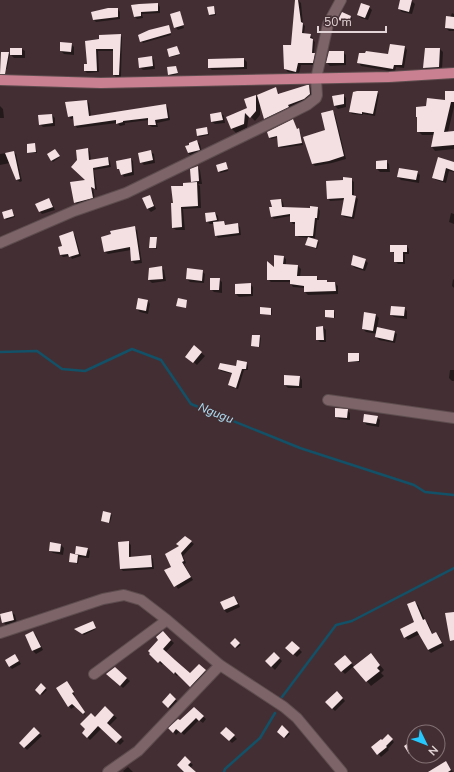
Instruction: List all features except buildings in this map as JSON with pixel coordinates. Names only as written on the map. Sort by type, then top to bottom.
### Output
[{"type":"main road","points":[[0,80],[101,83],[389,77],[454,73]]},
{"type":"street","points":[[0,243],[74,211],[126,193],[307,105],[318,95],[316,79],[328,24],[341,0]]},
{"type":"street","points":[[328,400],[454,418]]},
{"type":"street","points":[[0,633],[103,599],[124,595],[141,600],[220,664],[284,707],[297,718],[342,772]]},
{"type":"street","points":[[94,674],[167,620]]},
{"type":"street","points":[[108,772],[138,751],[220,664]]},
{"type":"waterway","name":"Ngugu","points":[[0,352],[37,351],[62,369],[85,371],[132,349],[161,360],[191,404],[300,448],[414,485],[425,492],[454,495]]},
{"type":"waterway","points":[[282,697],[336,625],[352,621],[454,568]]},
{"type":"waterway","points":[[224,772],[225,769],[260,738],[275,713]]}]
